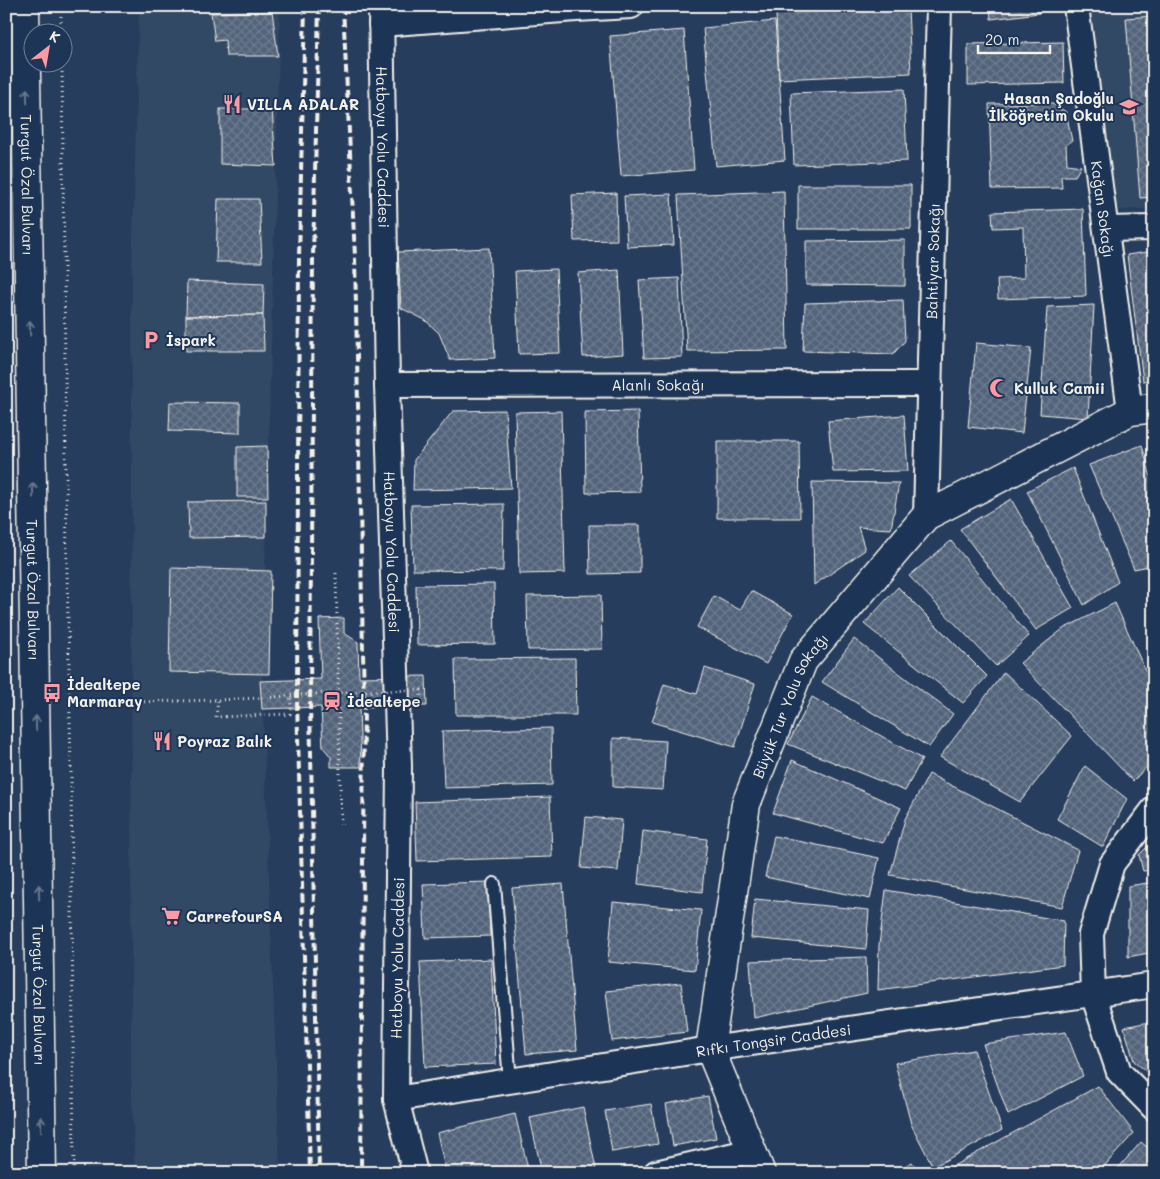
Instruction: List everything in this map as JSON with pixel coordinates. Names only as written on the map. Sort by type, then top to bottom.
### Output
[{"type":"main road","name":"Turgut Özal Bulvarı","points":[[25,6],[42,1173]]},
{"type":"main road","name":"Büyük Tur Yolu Sokağı","points":[[710,1049],[746,804],[803,661],[926,516],[1142,409]]},
{"type":"main road","points":[[710,1049],[756,1162]]},
{"type":"street","points":[[381,15],[631,6]]},
{"type":"street","name":"Bahtiyar Sokağı","points":[[926,516],[939,6]]},
{"type":"street","name":"Kağan Sokağı","points":[[1076,6],[1107,229],[1142,409]]},
{"type":"street","name":"Hatboyu Yolu Caddesi","points":[[381,15],[387,385],[399,766],[396,1099],[415,1173]]},
{"type":"street","points":[[1107,229],[1154,228]]},
{"type":"street","name":"Alanlı Sokağı","points":[[387,385],[930,384]]},
{"type":"street","points":[[1154,809],[1112,864],[1091,934],[1093,994],[1119,1072],[1154,1108]]},
{"type":"street","name":"Rıfkı Tongsir Caddesi","points":[[396,1099],[710,1049],[1154,985]]},
{"type":"street","points":[[656,1173],[756,1162]]},
{"type":"lane","points":[[494,884],[510,1081]]},
{"type":"path","points":[[61,6],[61,22]]},
{"type":"path","points":[[62,72],[74,1173]]},
{"type":"path","points":[[336,573],[341,825]]},
{"type":"path","points":[[139,702],[261,698],[338,692],[420,690],[421,705]]},
{"type":"path","points":[[218,700],[216,716],[290,714],[291,696]]},
{"type":"shaded area","points":[[139,6],[280,6],[262,688],[280,1173],[135,1173],[131,1073],[132,278]]},
{"type":"shaded area","name":"Hasan Şadoğlu İlköğretim Okulu","points":[[1090,6],[1154,6],[1154,208],[1117,210]]},
{"type":"building","points":[[990,6],[1039,6],[1039,13],[991,19]]},
{"type":"building","points":[[908,8],[911,73],[779,79],[776,14]]},
{"type":"building","points":[[272,11],[278,56],[226,56],[225,40],[215,41],[211,13]]},
{"type":"building","points":[[1154,16],[1154,197],[1140,198],[1126,18]]},
{"type":"building","points":[[775,21],[785,160],[716,166],[703,28]]},
{"type":"building","points":[[684,30],[694,170],[621,176],[610,36]]},
{"type":"building","points":[[1063,42],[1064,83],[968,85],[968,44]]},
{"type":"building","points":[[904,89],[907,161],[794,165],[791,93]]},
{"type":"building","points":[[1051,103],[1066,112],[1072,141],[1066,145],[1067,164],[1081,166],[1075,176],[1061,176],[1062,188],[992,189],[989,104]]},
{"type":"building","points":[[220,109],[272,109],[276,166],[220,164]]},
{"type":"building","points":[[798,185],[911,185],[911,229],[798,229]]},
{"type":"building","points":[[784,191],[787,350],[687,351],[678,195]]},
{"type":"building","points":[[616,193],[617,240],[574,241],[572,195]]},
{"type":"building","points":[[671,194],[674,245],[627,247],[624,196]]},
{"type":"building","points":[[218,199],[259,199],[262,262],[216,262]]},
{"type":"building","points":[[1083,209],[1086,296],[998,299],[997,279],[1024,278],[1023,227],[993,228],[992,212]]},
{"type":"building","points":[[905,240],[905,286],[806,285],[806,241]]},
{"type":"building","points":[[489,248],[495,358],[450,360],[439,333],[425,320],[401,308],[398,252]]},
{"type":"building","points":[[1154,251],[1154,380],[1143,381],[1127,255]]},
{"type":"building","points":[[556,269],[560,353],[519,354],[515,271]]},
{"type":"building","points":[[619,270],[623,354],[583,357],[578,273]]},
{"type":"building","points":[[679,278],[682,357],[644,358],[639,280]]},
{"type":"building","points":[[187,281],[264,284],[263,315],[186,316]]},
{"type":"building","points":[[903,300],[905,341],[893,354],[803,351],[805,303]]},
{"type":"building","points":[[1094,305],[1088,418],[1040,414],[1047,307]]},
{"type":"building","points":[[263,315],[264,351],[186,351],[186,316]]},
{"type":"building","name":"Kulluk Camii","points":[[976,343],[1031,348],[1022,433],[968,427]]},
{"type":"building","points":[[170,402],[240,403],[240,433],[169,431]]},
{"type":"building","points":[[505,410],[511,488],[413,490],[414,460],[453,411]]},
{"type":"building","points":[[561,411],[565,573],[519,574],[515,412]]},
{"type":"building","points":[[638,411],[640,492],[586,493],[585,412]]},
{"type":"building","points":[[904,415],[908,471],[833,472],[828,421]]},
{"type":"building","points":[[717,441],[799,441],[800,518],[717,518]]},
{"type":"building","points":[[1142,445],[1154,488],[1154,565],[1134,569],[1089,465]]},
{"type":"building","points":[[267,446],[268,497],[237,497],[237,447]]},
{"type":"building","points":[[1073,468],[1118,582],[1084,605],[1027,491]]},
{"type":"building","points":[[812,482],[899,483],[891,529],[858,527],[865,550],[814,585]]},
{"type":"building","points":[[1011,499],[1073,608],[1036,630],[960,529]]},
{"type":"building","points":[[266,501],[266,537],[189,538],[188,502]]},
{"type":"building","points":[[504,504],[503,571],[413,570],[411,505]]},
{"type":"building","points":[[589,525],[640,525],[640,573],[590,574]]},
{"type":"building","points":[[951,541],[1029,636],[996,666],[909,576]]},
{"type":"building","points":[[171,568],[271,571],[269,674],[169,672]]},
{"type":"building","points":[[494,584],[495,644],[417,645],[416,585]]},
{"type":"building","points":[[898,587],[987,676],[963,703],[864,624]]},
{"type":"building","points":[[751,591],[793,614],[766,664],[697,627],[714,596],[740,610]]},
{"type":"building","points":[[601,595],[602,649],[528,650],[527,596]]},
{"type":"building","points":[[1115,603],[1154,690],[1154,759],[1133,781],[1020,663],[1063,629]]},
{"type":"building","points":[[344,618],[344,633],[358,642],[359,677],[426,676],[427,706],[359,707],[361,767],[331,767],[331,757],[323,747],[321,707],[262,709],[260,681],[321,679],[319,619]]},
{"type":"building","points":[[854,639],[953,714],[929,747],[822,682]]},
{"type":"building","points":[[575,658],[576,715],[456,715],[455,659]]},
{"type":"building","points":[[705,668],[755,684],[735,747],[652,722],[664,684],[697,694]]},
{"type":"building","points":[[1004,672],[1072,736],[1020,802],[940,757]]},
{"type":"building","points":[[812,697],[922,759],[905,791],[788,744]]},
{"type":"building","points":[[551,728],[552,785],[444,788],[442,731]]},
{"type":"building","points":[[613,738],[666,741],[663,790],[613,787]]},
{"type":"building","points":[[792,760],[901,808],[883,843],[773,813]]},
{"type":"building","points":[[1085,766],[1127,799],[1103,847],[1057,819]]},
{"type":"building","points":[[929,774],[1078,850],[1062,907],[890,875],[905,819]]},
{"type":"building","points":[[550,797],[552,857],[417,861],[415,802]]},
{"type":"building","points":[[586,817],[622,820],[618,871],[581,868]]},
{"type":"building","points":[[643,831],[707,839],[702,892],[638,884]]},
{"type":"building","points":[[774,836],[879,858],[870,899],[765,877]]},
{"type":"building","points":[[1154,840],[1154,870],[1143,871],[1139,855]]},
{"type":"building","points":[[488,882],[490,936],[425,938],[423,884]]},
{"type":"building","points":[[1154,882],[1154,952],[1128,957],[1128,886]]},
{"type":"building","points":[[563,884],[577,1050],[526,1054],[512,888]]},
{"type":"building","points":[[886,890],[1064,921],[1063,965],[878,990],[879,945]]},
{"type":"building","points":[[755,899],[869,910],[866,949],[751,938]]},
{"type":"building","points":[[613,902],[701,910],[695,970],[608,962]]},
{"type":"building","points":[[866,957],[867,993],[754,1018],[750,961]]},
{"type":"building","points":[[491,959],[496,1064],[425,1067],[420,962]]},
{"type":"building","points":[[681,983],[687,1032],[612,1041],[606,991]]},
{"type":"building","points":[[1154,1021],[1154,1078],[1134,1061],[1124,1027]]},
{"type":"building","points":[[1066,1032],[1083,1076],[1008,1115],[983,1044]]},
{"type":"building","points":[[974,1050],[1002,1130],[933,1167],[911,1124],[895,1063]]},
{"type":"building","points":[[1098,1086],[1134,1133],[1098,1173],[948,1173],[946,1170]]},
{"type":"building","points":[[708,1096],[716,1138],[673,1146],[666,1104]]},
{"type":"building","points":[[651,1104],[658,1144],[612,1152],[605,1111]]},
{"type":"building","points":[[583,1107],[596,1169],[576,1173],[542,1173],[530,1118]]},
{"type":"building","points":[[515,1114],[529,1173],[446,1173],[437,1133]]},
{"type":"building","points":[[1141,1142],[1154,1153],[1154,1173],[1114,1173]]},
{"type":"building","points":[[912,1162],[921,1173],[892,1173]]},
{"type":"railway","points":[[305,6],[299,257],[297,701],[310,1173]]},
{"type":"railway","points":[[319,6],[313,257],[310,701],[319,1173]]},
{"type":"railway","points":[[343,6],[355,257],[364,701],[361,1173]]},
{"type":"place","name":"VILLA ADALAR","points":[[232,104]]},
{"type":"place","name":"Hasan Şadoğlu İlköğretim Okulu","points":[[1129,107]]},
{"type":"place","name":"İspark","points":[[151,340]]},
{"type":"place","name":"Kulluk Camii","points":[[999,388]]},
{"type":"place","name":"İdealtepe Marmaray","points":[[52,693]]},
{"type":"place","name":"İdealtepe","points":[[332,701]]},
{"type":"place","name":"Poyraz Balık","points":[[162,741]]},
{"type":"place","name":"CarrefourSA","points":[[171,916]]}]
